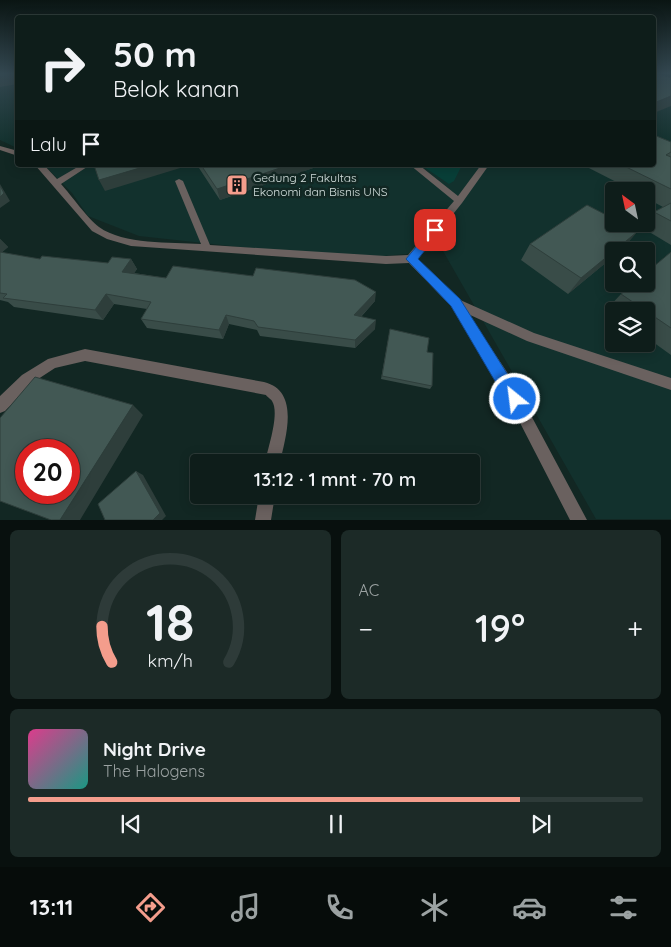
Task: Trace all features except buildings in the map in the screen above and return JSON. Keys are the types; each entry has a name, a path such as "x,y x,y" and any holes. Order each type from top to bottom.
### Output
{"lane":[{"path":"0,148 15,153"},
{"path":"41,167 95,229 110,238 131,243 386,260 411,259 455,302 506,382 579,520"},
{"path":"56,183 83,167"},
{"path":"416,167 459,201"},
{"path":"411,259 459,201 484,167"},
{"path":"178,181 207,248"},
{"path":"455,302 531,338 671,384"},
{"path":"0,406 27,379 52,363 85,355 271,391 279,398 282,410 274,454"},
{"path":"263,520 266,504"}],"shaded area":[{"path":"0,98 15,98 15,147 0,140"},
{"path":"656,98 671,98 671,519 596,519 443,251 382,256 278,251 139,236 88,216 72,193 46,167 656,167"}],"green space":[{"path":"424,167 461,167 454,181 449,184"}],"place":[{"name":"Gedung 2 Fakultas Ekonomi dan Bisnis UNS","path":"237,185"}],"route":[{"path":"435,230 411,259 455,302 515,399"}]}
